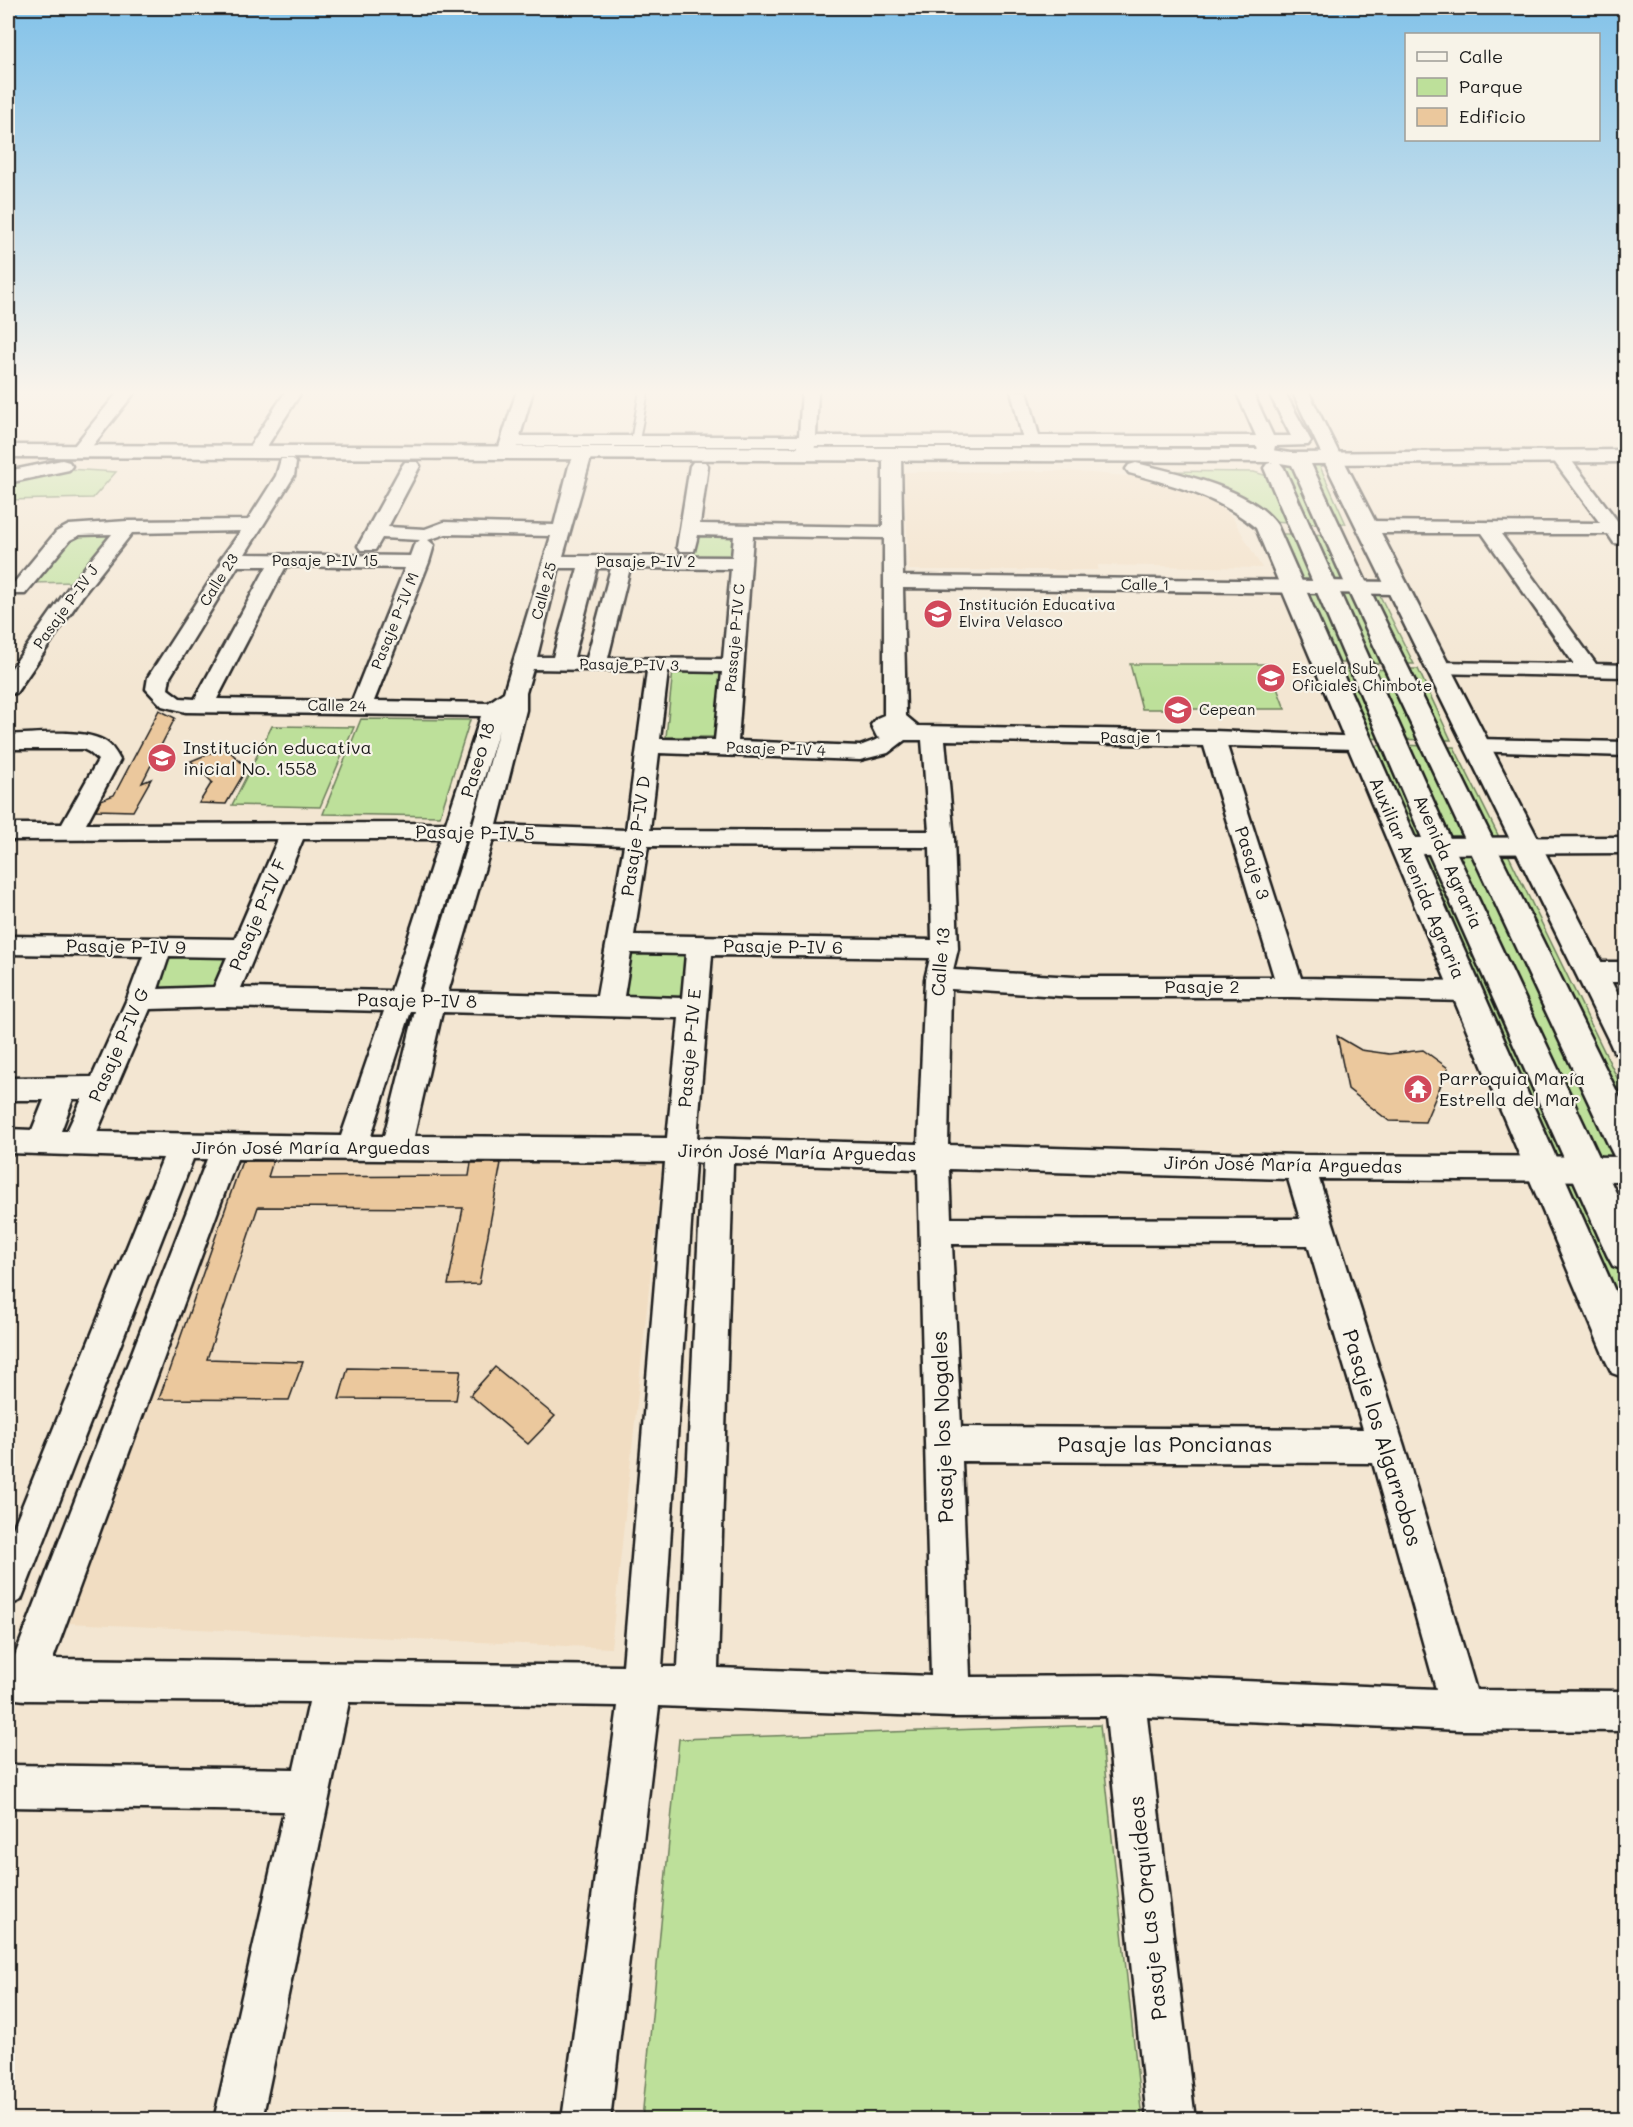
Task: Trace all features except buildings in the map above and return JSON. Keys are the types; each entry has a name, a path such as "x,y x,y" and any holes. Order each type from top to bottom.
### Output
{"main road":[{"name":"Auxiliar Avenida Agraria","path":"1203,490 1229,500 1260,518 1266,525 1626,1361"},
{"name":"Avenida Agraria","path":"1295,490 1327,588 1440,845 1626,1255"},
{"name":"Avenida Agraria","path":"1303,490 1358,588 1626,1146"},
{"path":"1350,490 1626,1043"}],"street":[{"name":"Calle 23","path":"162,696 157,689 159,677 276,490"},
{"path":"361,561 398,490"},
{"name":"Calle 25","path":"508,704 525,663 572,490"},
{"path":"685,562 695,490"},
{"path":"892,490 892,582 899,729"},
{"path":"1588,490 1619,528 1626,546"},
{"path":"13,590 69,531 85,528 253,525"},
{"name":"Pasaje P-IV J","path":"8,688 76,591 127,527"},
{"path":"1368,527 1619,528"},
{"path":"1487,527 1590,671"},
{"path":"375,532 427,534 444,528 562,531"},
{"path":"689,529 892,533"},
{"name":"Passaje P-IV C","path":"726,747 744,530"},
{"name":"Pasaje P-IV M","path":"361,707 419,562 427,534"},
{"name":"Pasaje P-IV 15","path":"230,560 419,562"},
{"path":"203,705 279,561"},
{"name":"Pasaje P-IV 2","path":"551,562 741,563"},
{"path":"561,664 589,562"},
{"path":"596,664 622,562"},
{"name":"Calle 1","path":"892,582 1397,588"},
{"path":"13,590 76,591"},
{"name":"Pasaje P-IV 3","path":"525,663 733,666"},
{"name":"Pasaje P-IV D","path":"609,1006 637,838 658,665"},
{"path":"1437,668 1626,671"},
{"name":"Calle 24","path":"162,696 175,704 203,705 361,707 508,704"},
{"name":"Paseo 18","path":"352,1147 456,831 508,704"},
{"name":"Paseo 18","path":"396,1148 431,1002 483,832 508,704"},
{"name":"Pasaje 1","path":"899,729 933,733 1053,737 1358,742"},
{"name":"Pasaje P-IV 4","path":"648,746 860,753 875,751 886,746 899,729"},
{"name":"Calle 13","path":"933,733 942,839 945,949 938,979 933,1156"},
{"name":"Pasaje 3","path":"1213,738 1292,987"},
{"path":"8,742 78,742 93,745 104,751 109,760 70,831"},
{"path":"1477,746 1626,749"},
{"name":"Pasaje P-IV 5","path":"8,832 456,831 637,838 942,839"},
{"name":"Pasaje P-IV F","path":"223,997 292,833"},
{"path":"1403,846 1626,845"},
{"name":"Pasaje P-IV 6","path":"621,944 945,949"},
{"name":"Pasaje P-IV 9","path":"8,945 244,948"},
{"name":"Pasaje P-IV E","path":"586,2120 641,1687 681,1150 700,946"},
{"name":"Pasaje P-IV G","path":"77,1143 141,999 159,947"},
{"path":"1592,972 1626,972"},
{"name":"Pasaje 2","path":"938,979 1074,987 1292,987 1466,991"},
{"name":"Pasaje P-IV 8","path":"141,999 223,997 694,1008"},
{"path":"8,1089 100,1088"},
{"path":"42,1141 63,1089"},
{"name":"Jirón José María Arguedas","path":"8,1141 183,1147 681,1150 1300,1167 1626,1169"},
{"path":"8,1587 183,1147"},
{"path":"227,1147 16,1679 696,1687 951,1697 1124,1696 1462,1710 1626,1711"},
{"path":"696,1687 718,1151"},
{"name":"Pasaje los Nogales","path":"933,1156 951,1697"},
{"name":"Pasaje los Algarrobos","path":"1300,1167 1386,1446 1462,1710"},
{"path":"936,1231 1320,1232"},
{"name":"Pasaje las Poncianas","path":"944,1444 1386,1446"},
{"path":"238,2120 333,1684"},
{"name":"Pasaje Las Orquídeas","path":"1124,1696 1171,2120"},
{"path":"8,1786 310,1790"}],"shaded area":[{"path":"905,490 1184,490 1215,502 1233,518 1262,568 1098,565 1098,570 909,570"},
{"path":"241,1156 663,1156 611,1648 67,1623"}],"green space":[{"path":"8,490 100,490 93,498 8,500"},
{"path":"1202,490 1276,490 1289,522 1270,521"},
{"path":"1290,490 1308,490 1323,524 1302,523"},
{"path":"1315,490 1331,490 1346,524 1330,524"},
{"path":"70,531 112,531 76,582 32,583"},
{"path":"694,533 736,534 733,557 691,556"},
{"path":"1280,534 1297,534 1317,584 1299,583"},
{"path":"1309,534 1327,535 1350,584 1331,583"},
{"path":"1332,590 1354,591 1388,664 1365,663"},
{"path":"1362,590 1377,590 1414,664 1398,664"},
{"path":"1301,591 1320,591 1354,663 1333,663"},
{"path":"1130,664 1268,664 1285,709 1142,709"},
{"path":"1334,669 1357,669 1388,739 1364,738"},
{"path":"1367,669 1394,670 1425,740 1396,739"},
{"path":"1401,669 1418,669 1451,740 1434,740"},
{"path":"673,670 721,670 717,737 666,737"},
{"path":"361,719 470,720 440,816 323,814"},
{"path":"272,726 354,727 320,807 232,805"},
{"path":"1369,745 1392,746 1435,842 1407,842"},
{"path":"1398,745 1429,746 1476,843 1442,842"},
{"path":"1436,747 1454,747 1502,843 1483,843"},
{"path":"1410,847 1437,847 1577,1160 1543,1159"},
{"path":"1446,848 1479,849 1625,1158 1588,1162"},
{"path":"1487,848 1505,848 1625,1094 1625,1137"},
{"path":"631,951 687,953 683,1001 622,996"},
{"path":"167,952 230,952 216,992 152,990"},
{"path":"1547,1173 1582,1174 1625,1270 1625,1348"},
{"path":"1100,1725 1142,2119 642,2119 679,1739"}],"place":[{"name":"Institución Educativa Elvira Velasco","path":"938,614"},
{"name":"Escuela Sub Oficiales Chimbote","path":"1271,678"},
{"name":"Cepean","path":"1178,710"},
{"name":"Institución educativa inicial No. 1558","path":"162,758"},
{"name":"Parroquia María Estrella del Mar","path":"1418,1089"}]}
